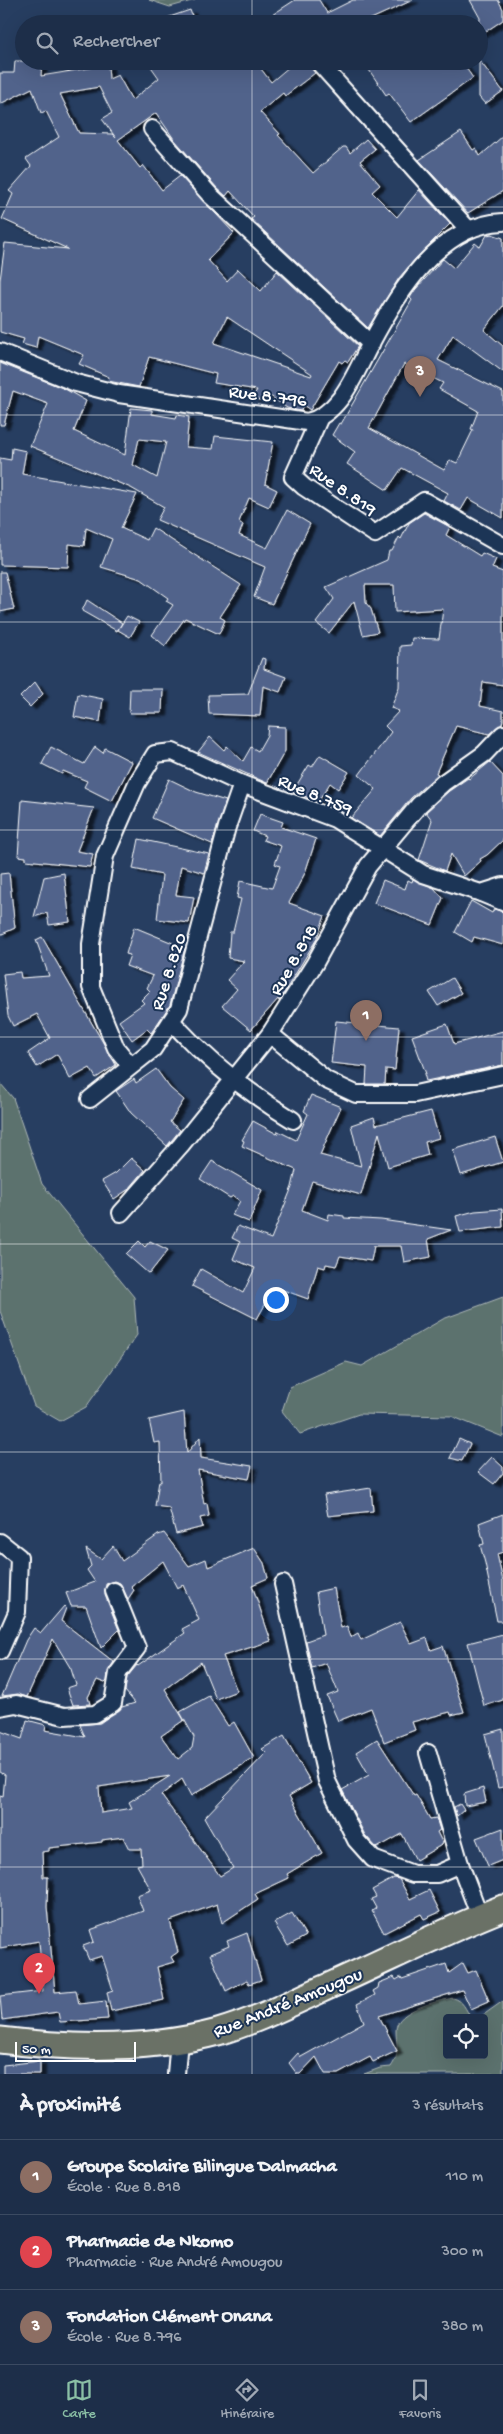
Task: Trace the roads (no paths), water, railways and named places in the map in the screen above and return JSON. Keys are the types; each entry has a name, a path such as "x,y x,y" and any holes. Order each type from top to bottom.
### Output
{"main road":[{"name":"Rue André Amougou","path":"0,2040 51,2046 99,2046 179,2040 219,2032 246,2022 503,1908"}],"street":[{"path":"325,70 468,229"},
{"path":"152,129 210,195 371,344"},
{"name":"Rue 8.796","path":"0,352 76,383 120,394 307,422 319,419 330,411 353,379 403,288 443,245 468,229 489,222 503,222"},
{"name":"Rue 8.819","path":"319,419 293,477 304,487 375,534 424,501 503,546"},
{"name":"Rue 8.818","path":"121,1213 181,1146 270,1034 315,963 368,866 402,823 442,783 484,754 503,734"},
{"name":"Rue 8.759","path":"130,1065 116,1048 91,987 91,944 105,856 137,783 160,752 173,752 242,784 335,819 422,874 503,902"},
{"name":"Rue 8.820","path":"90,1099 153,1048 179,1009 227,827 242,784"},
{"path":"481,893 503,886"},
{"path":"172,1022 198,1050 233,1080 293,1120"},
{"path":"270,1034 326,1080 356,1094 415,1094 503,1075"},
{"path":"0,1542 19,1558 17,1612 0,1651"},
{"path":"283,1584 327,1781 356,1840 373,1859 413,1874 437,1874 460,1864"},
{"path":"0,1707 16,1704 64,1716 94,1714 113,1703 118,1673 137,1648 114,1591"},
{"path":"428,1753 460,1864 480,1917"},
{"path":"176,2074 179,2040"}],"place":[{"name":"Fondation Clément Onana","path":"420,397"},
{"name":"Groupe Scolaire Bilingue Dalmacha","path":"366,1041"},
{"name":"Pharmacie de Nkomo","path":"39,1994"}]}
